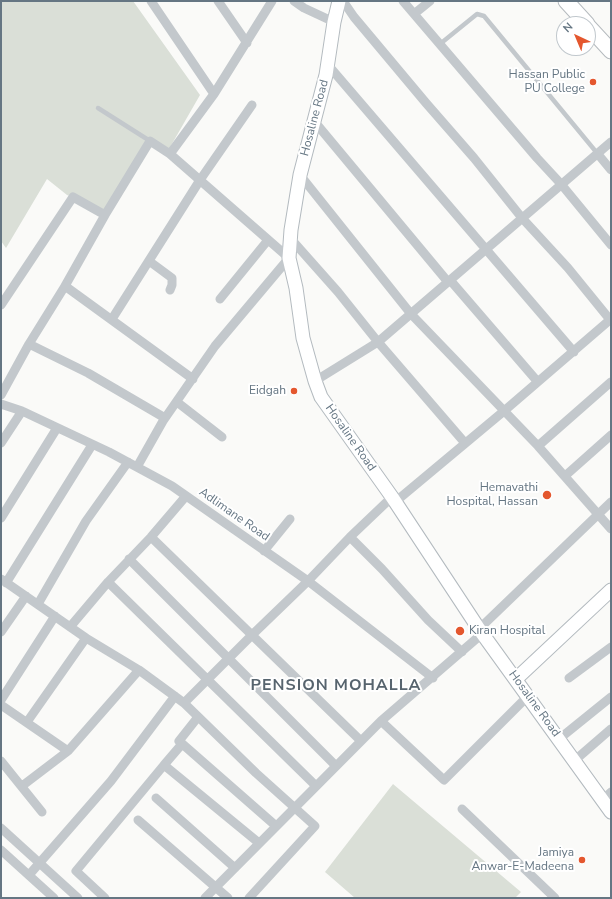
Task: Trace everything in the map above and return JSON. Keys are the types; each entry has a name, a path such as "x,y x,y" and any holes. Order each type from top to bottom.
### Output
{"main road":[{"path":"566,1 579,16"},
{"path":"596,35 611,51"}],"street":[{"path":"151,1 214,94"},
{"path":"218,1 246,43"},
{"path":"170,154 214,94 272,1"},
{"path":"294,1 304,8 334,22"},
{"name":"Hosaline Road","path":"339,1 334,22 328,65 300,175 289,258 296,288 303,338 315,381 321,397 393,499 481,631 574,761 607,796 611,812"},
{"path":"184,703 308,582 350,537 393,499 504,411 611,320 568,268 522,218 474,158 354,17 343,1"},
{"path":"403,1 561,184 611,245"},
{"path":"414,14 430,1"},
{"path":"328,65 574,352"},
{"path":"112,319 200,180 252,105"},
{"path":"314,121 449,281 537,382"},
{"path":"1,395 29,344 65,286 105,215 150,141 170,154 289,258 215,346 165,418 137,467"},
{"path":"315,381 378,342 611,142"},
{"path":"597,154 611,170"},
{"path":"300,175 411,314 538,446 611,529"},
{"path":"1,305 73,196 105,215"},
{"path":"291,239 338,292 378,342 465,443"},
{"path":"220,299 268,240"},
{"path":"149,261 171,277 172,282 170,290"},
{"path":"65,286 193,378"},
{"path":"29,344 88,373 165,418"},
{"path":"538,446 611,382"},
{"path":"177,402 222,437"},
{"name":"Adlimane Road","path":"1,404 22,411 128,462 172,486 308,582 433,678"},
{"path":"1,443 22,411"},
{"path":"1,518 57,428"},
{"path":"565,476 611,434"},
{"path":"92,445 4,581 86,638 139,670 184,703 256,773 315,826 249,898"},
{"path":"38,604 86,521 128,462"},
{"path":"70,627 108,582 151,537 186,496"},
{"path":"205,898 381,721 462,652 598,513 611,502"},
{"path":"264,551 290,519"},
{"path":"151,537 361,741"},
{"path":"350,537 382,569 428,620 462,652"},
{"path":"129,559 336,766"},
{"path":"108,582 316,786"},
{"path":"516,679 611,590"},
{"path":"1,632 26,596"},
{"path":"1,700 55,616"},
{"path":"27,722 86,638"},
{"path":"569,678 611,647"},
{"path":"22,786 68,751 139,670"},
{"path":"29,875 111,781 175,696"},
{"path":"381,721 444,780 528,696"},
{"path":"559,738 611,696"},
{"path":"1,705 68,751"},
{"path":"198,717 178,741 276,826"},
{"path":"574,761 611,729"},
{"path":"105,898 76,871 182,744"},
{"path":"1,761 42,812"},
{"path":"164,765 259,843"},
{"path":"156,798 235,868"},
{"path":"462,809 555,898"},
{"path":"138,820 228,898"},
{"path":"1,828 78,898"},
{"path":"1,850 54,898"}],"lane":[{"path":"440,44 477,14 484,16 597,154"},
{"path":"98,108 150,141"}],"shaded area":[{"path":"1,1 133,1 200,95 169,149 145,142 104,210 67,195 47,179 6,248 1,241"},
{"path":"393,784 521,892 515,898 355,898 325,872"}],"place":[{"name":"Hassan Public PU College","path":"593,82"},
{"name":"Eidgah","path":"294,391"},
{"name":"Hemavathi Hospital, Hassan","path":"547,495"},
{"name":"Kiran Hospital","path":"460,631"},
{"name":"Jamiya Anwar-E-Madeena","path":"582,860"}],"district":[{"name":"PENSION MOHALLA","path":"336,686"}]}
